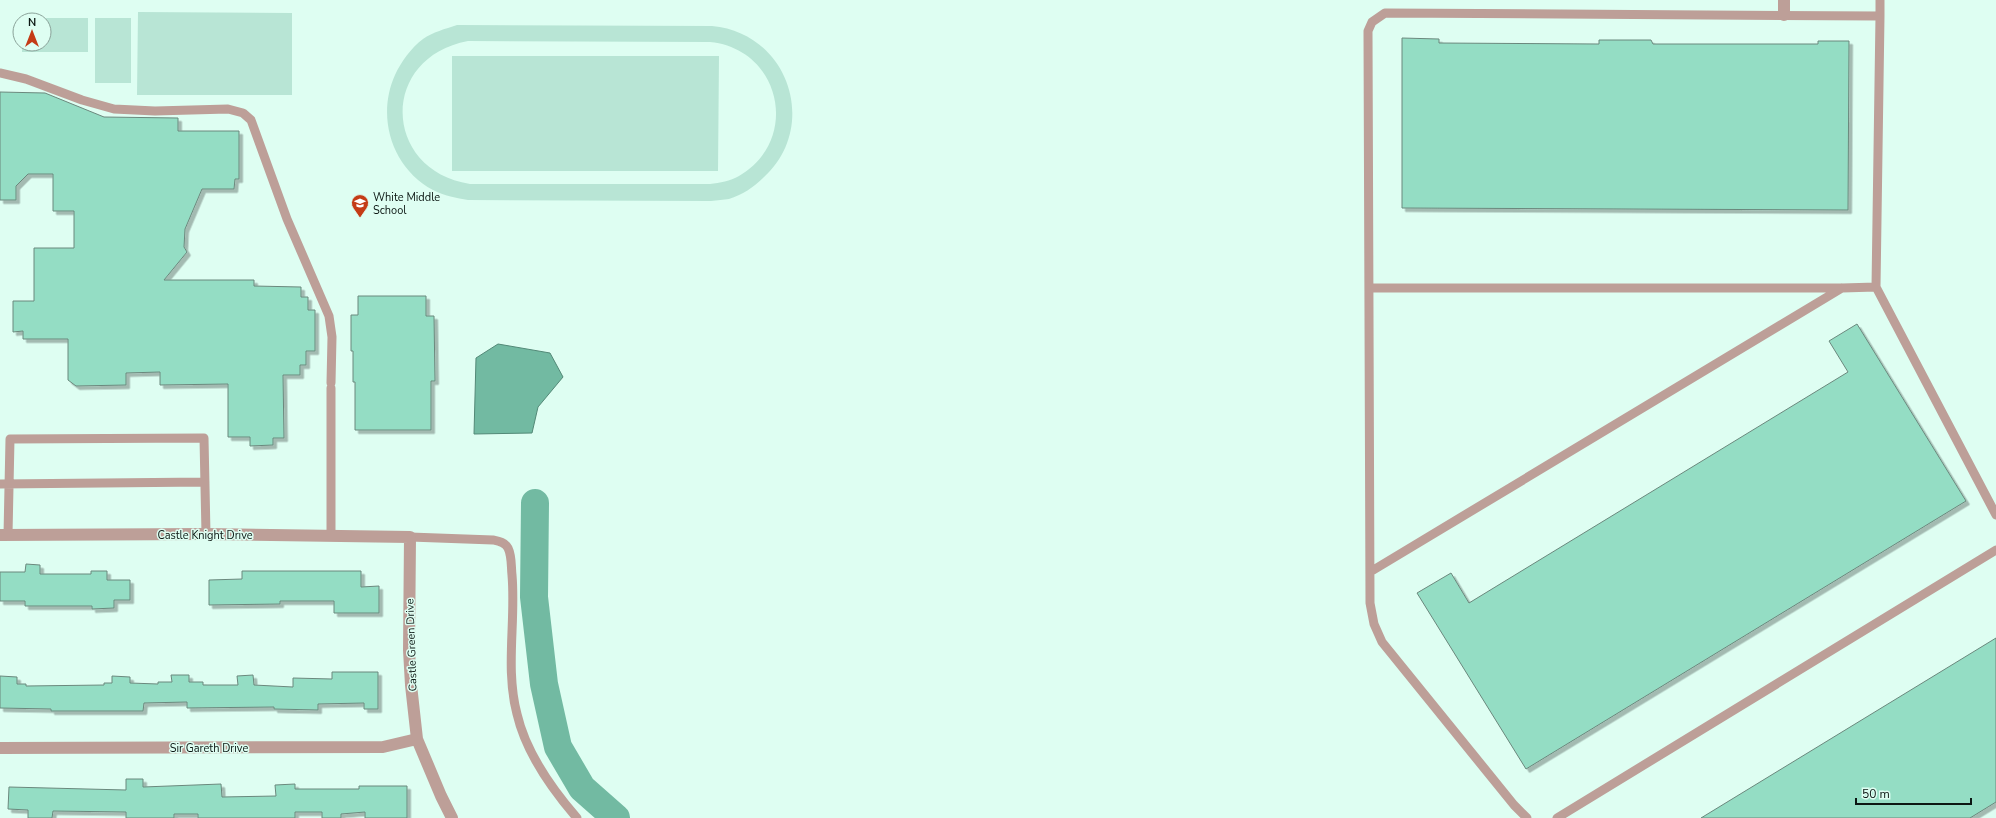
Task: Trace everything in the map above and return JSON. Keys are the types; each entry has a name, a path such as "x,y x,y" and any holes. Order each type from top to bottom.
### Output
{"street":[{"path":"1784,0 1784,15"},
{"name":"Castle Knight Drive","path":"4,535 206,534 410,537"},
{"name":"Castle Green Drive","path":"410,537 408,650 418,739 441,796 452,818"},
{"name":"Sir Gareth Drive","path":"0,748 383,747 418,739"}],"lane":[{"path":"1880,0 1876,288 1996,515"},
{"path":"1527,818 1514,805 1382,642 1374,624 1370,603 1368,31 1372,22 1385,13 1880,16"},
{"path":"0,73 26,79 82,100 114,109 154,111 228,109 243,113 251,120 287,220 329,316 332,337 331,536"},
{"path":"1369,288 1876,288"},
{"path":"1370,572 1842,288"},
{"path":"4,535 4,484 10,438 204,438 206,534"},
{"path":"4,484 205,482"},
{"path":"410,537 493,540 502,542 508,546 511,555 513,588 512,678 517,714 526,740 542,772 577,818"},
{"path":"1557,818 1996,550"}],"shaded area":[{"path":"138,12 292,13 292,95 137,95"},
{"path":"52,18 88,18 88,52 52,52"},
{"path":"95,18 131,18 131,83 95,83"},
{"path":"457,25 712,26 739,32 760,46 777,64 788,86 792,109 790,134 780,157 763,178 748,190 729,199 711,201 468,200 455,198 433,190 407,169 398,155 392,140 388,124 387,108 389,91 395,75 400,65 414,47 427,37","holes":["468,41 710,42 734,48 753,61 767,78 774,98 776,120 771,141 758,160 739,176 729,180 710,184 470,184 441,175 420,159 407,138 403,114 406,90 418,69 439,51"]},
{"path":"452,56 719,56 718,171 452,171"},
{"path":"498,344 550,353 563,377 538,407 532,433 474,434 476,358"}],"building":[{"path":"1402,38 1439,39 1439,43 1599,44 1599,40 1651,40 1653,44 1818,44 1818,41 1849,41 1848,210 1402,208"},
{"path":"0,92 45,93 104,117 178,118 178,131 239,131 239,179 235,179 234,189 202,189 185,229 184,247 187,252 164,280 254,280 254,286 301,287 301,297 308,297 308,310 315,310 315,351 306,351 306,365 300,365 300,375 283,375 284,438 273,438 273,445 250,446 250,437 228,437 228,384 160,385 160,372 126,373 126,385 76,386 68,380 68,339 23,339 23,331 13,332 13,301 34,301 34,248 74,248 74,211 53,211 53,174 28,174 16,186 16,200 0,200"},
{"path":"358,296 426,296 426,316 434,316 435,381 431,381 431,430 355,430 355,382 353,382 353,351 351,351 351,315 358,315"},
{"path":"1857,324 1966,501 1526,769 1417,593 1451,573 1469,603 1848,372 1829,341"},
{"path":"26,564 40,565 40,574 91,574 91,571 107,571 107,580 130,580 130,600 114,600 114,608 92,609 92,606 25,606 25,601 0,601 0,572 25,572"},
{"path":"242,571 361,571 361,587 379,586 379,613 334,613 334,601 280,601 280,604 209,605 209,580 242,579"},
{"path":"1996,638 1996,802 1970,818 1701,818"},
{"path":"332,672 378,672 378,709 364,709 364,703 318,704 318,710 274,709 274,707 187,708 187,702 144,703 143,711 51,711 51,709 0,708 0,676 17,677 17,684 26,684 26,686 104,685 104,683 112,683 112,676 130,677 130,683 158,684 158,682 172,682 171,675 189,675 189,682 203,682 203,685 238,685 237,676 253,675 254,685 293,687 293,678 332,679"},
{"path":"126,779 143,779 143,787 221,784 222,797 276,796 275,785 295,784 295,789 359,789 359,786 407,786 407,818 365,818 365,812 341,814 341,818 322,818 322,812 295,812 295,818 198,818 198,814 174,814 174,818 126,818 126,812 53,811 52,818 28,818 28,810 8,809 9,787 126,790"}],"waterway":[{"path":"535,503 534,597 544,684 558,747 582,788 616,818"}],"place":[{"name":"White Middle School","path":"360,218"}]}
